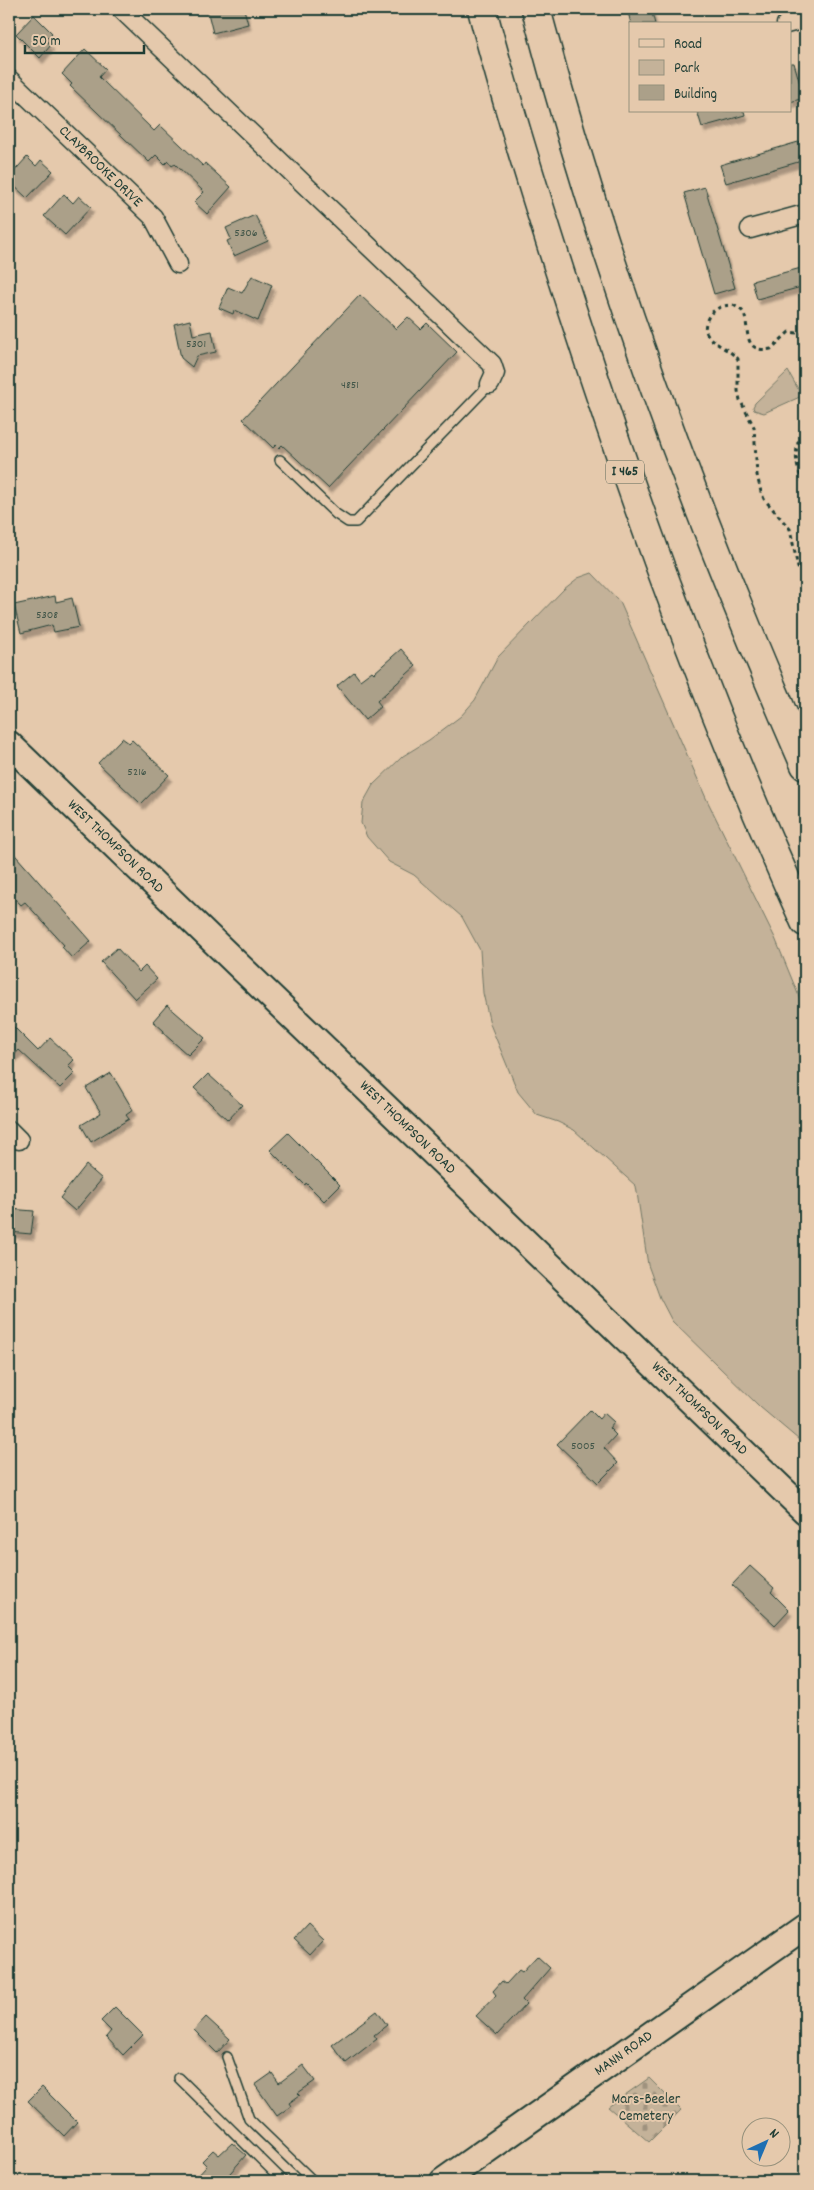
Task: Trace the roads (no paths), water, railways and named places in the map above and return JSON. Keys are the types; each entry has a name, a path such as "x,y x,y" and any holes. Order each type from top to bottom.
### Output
{"highway":[{"name":"I 465","path":"482,9 527,169 613,438 641,518 711,703 805,922"},
{"path":"536,9 578,154 636,335 735,600 805,765"}],"main road":[{"name":"WEST THOMPSON ROAD","path":"9,744 805,1511"},
{"name":"MANN ROAD","path":"443,2181 805,1926"}],"street":[{"path":"121,9 492,364 495,373 490,384"},
{"path":"792,22 805,18"},
{"name":"CLAYBROOKE DRIVE","path":"9,79 153,217 178,264"},
{"path":"750,229 805,214"}],"lane":[{"path":"280,460 336,514 348,522 356,522 490,384"},
{"path":"227,2057 249,2119 313,2181"},
{"path":"180,2078 282,2181"}],"park label":[{"name":"Mars-Beeler Cemetery","path":"646,2108"}]}
